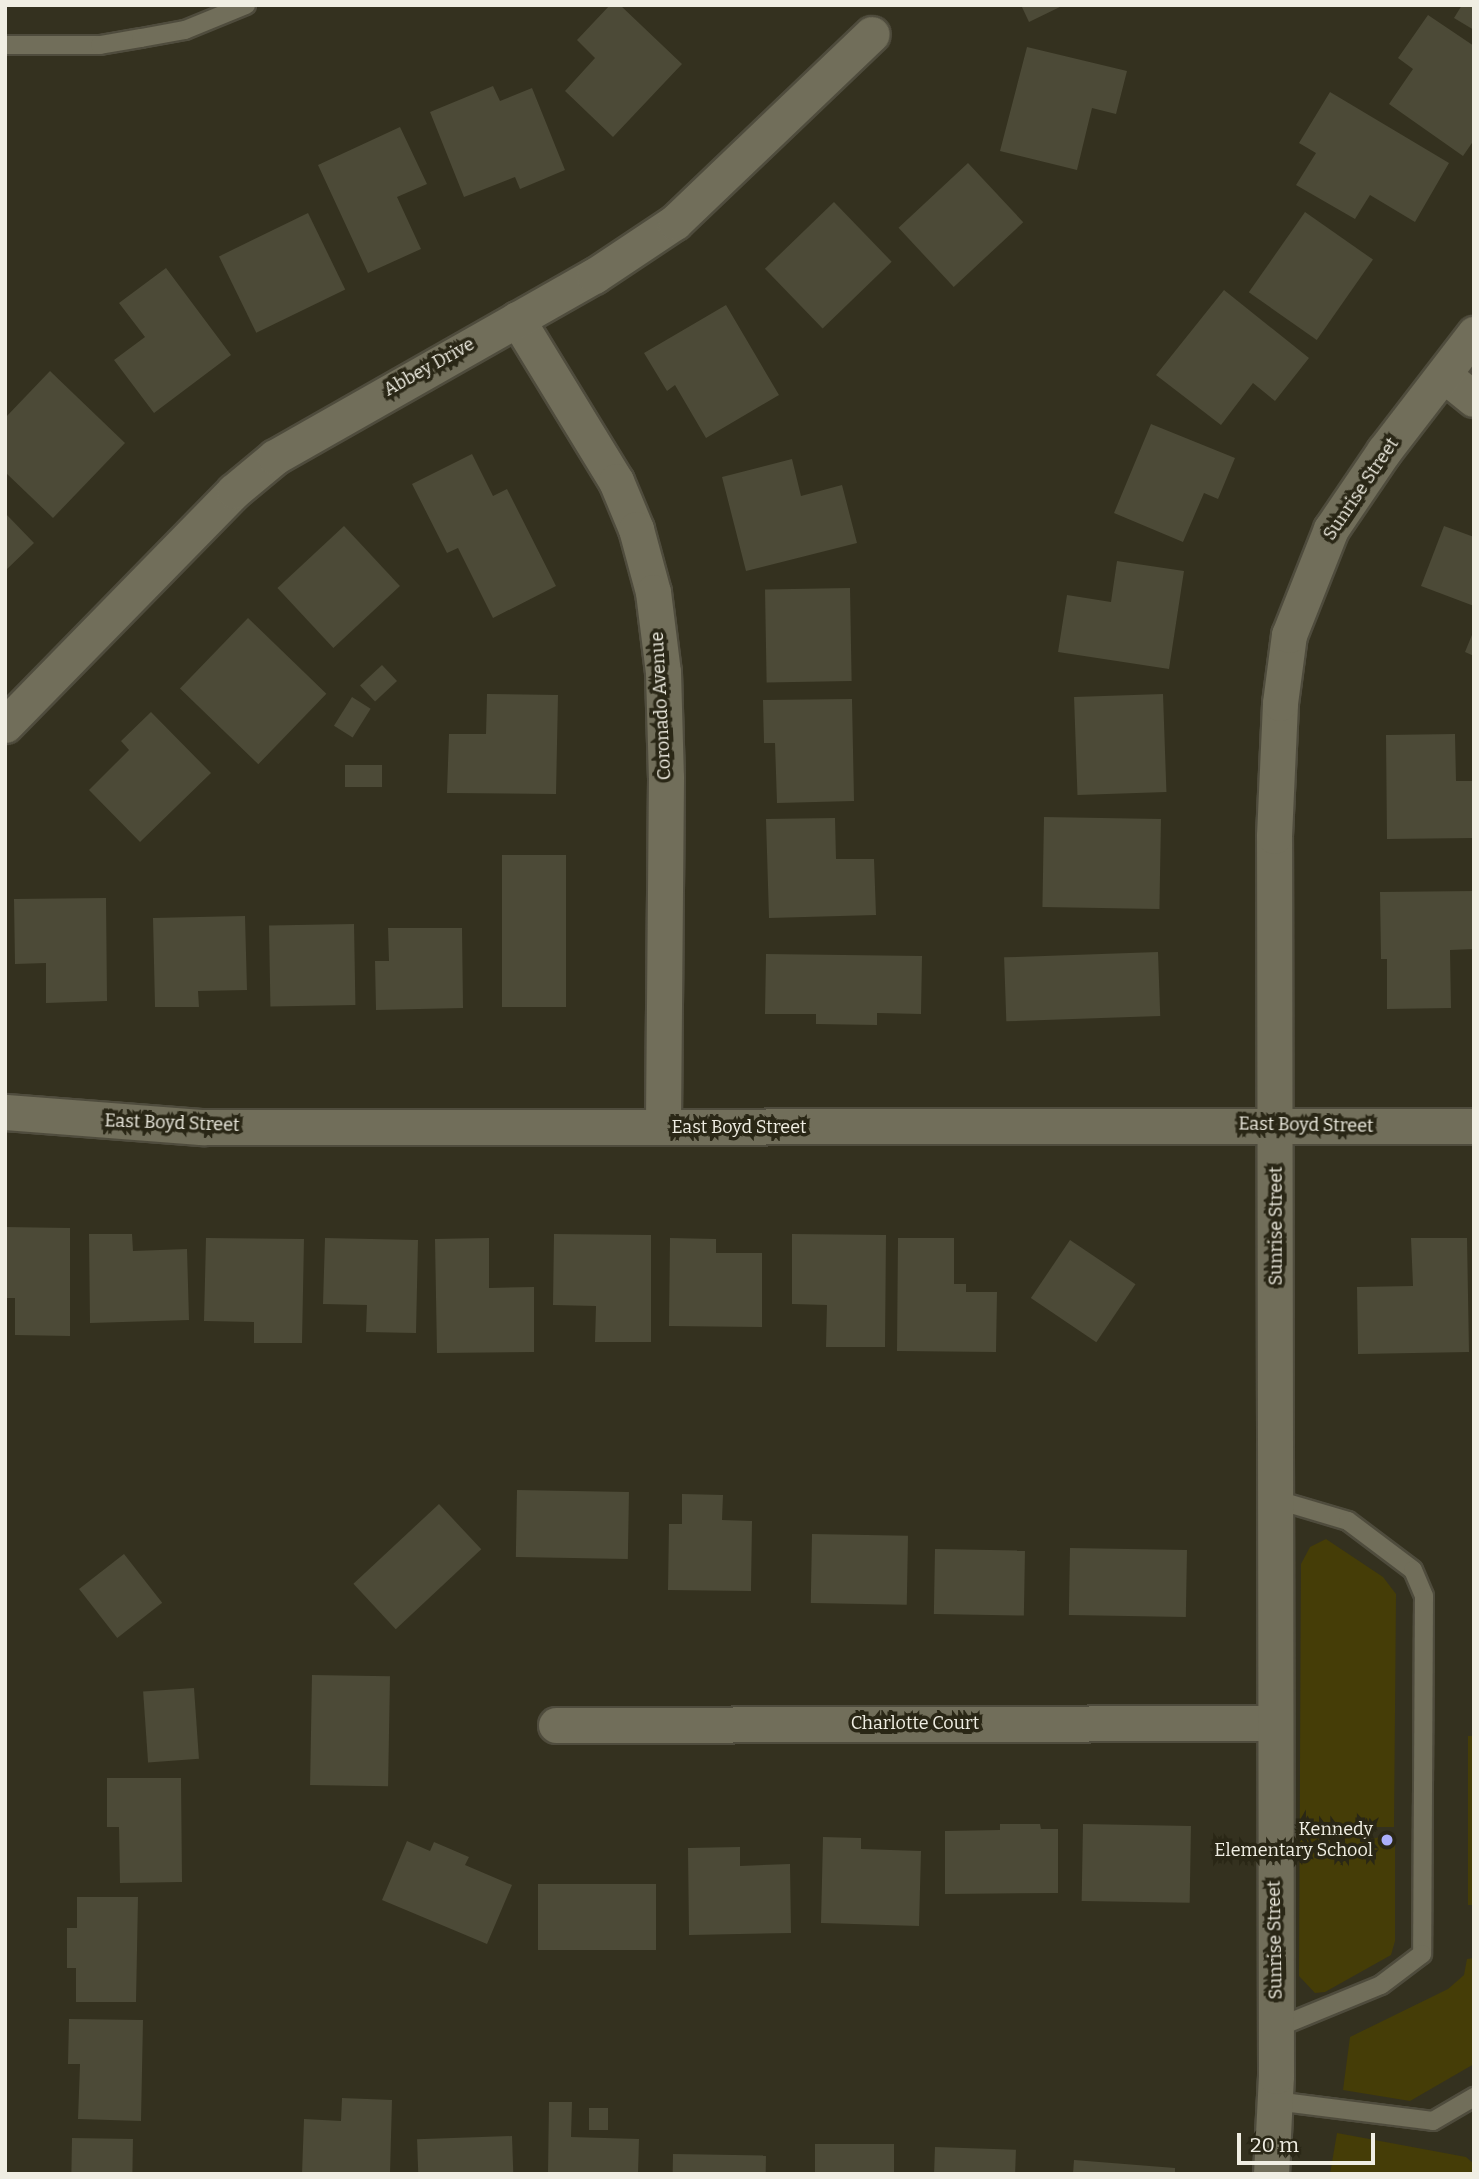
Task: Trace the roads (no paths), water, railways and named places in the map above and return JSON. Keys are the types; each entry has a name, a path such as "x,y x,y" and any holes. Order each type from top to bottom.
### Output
{"street":[{"name":"Abbey Drive","path":"5,725 234,491 275,457 594,276 675,222 872,34"},
{"name":"Coronado Avenue","path":"517,319 615,481 636,529 653,592 663,672 666,777 663,1127"},
{"name":"Sunrise Street","path":"1271,2174 1276,2028 1273,1723 1273,835 1289,635 1331,529 1384,451 1474,334"},
{"path":"1444,375 1474,399"},
{"name":"East Boyd Street","path":"5,1112 202,1127 1474,1126"},
{"name":"Charlotte Court","path":"556,1725 1273,1723"}],"lane":[{"path":"5,45 100,45 185,30 246,5"},
{"path":"1274,1499 1348,1521 1413,1570 1424,1596 1422,1954 1381,1985 1276,2028"},
{"path":"1275,2101 1433,2121 1474,2097"}],"place":[{"name":"Kennedy Elementary School","path":"1387,1840"}]}
